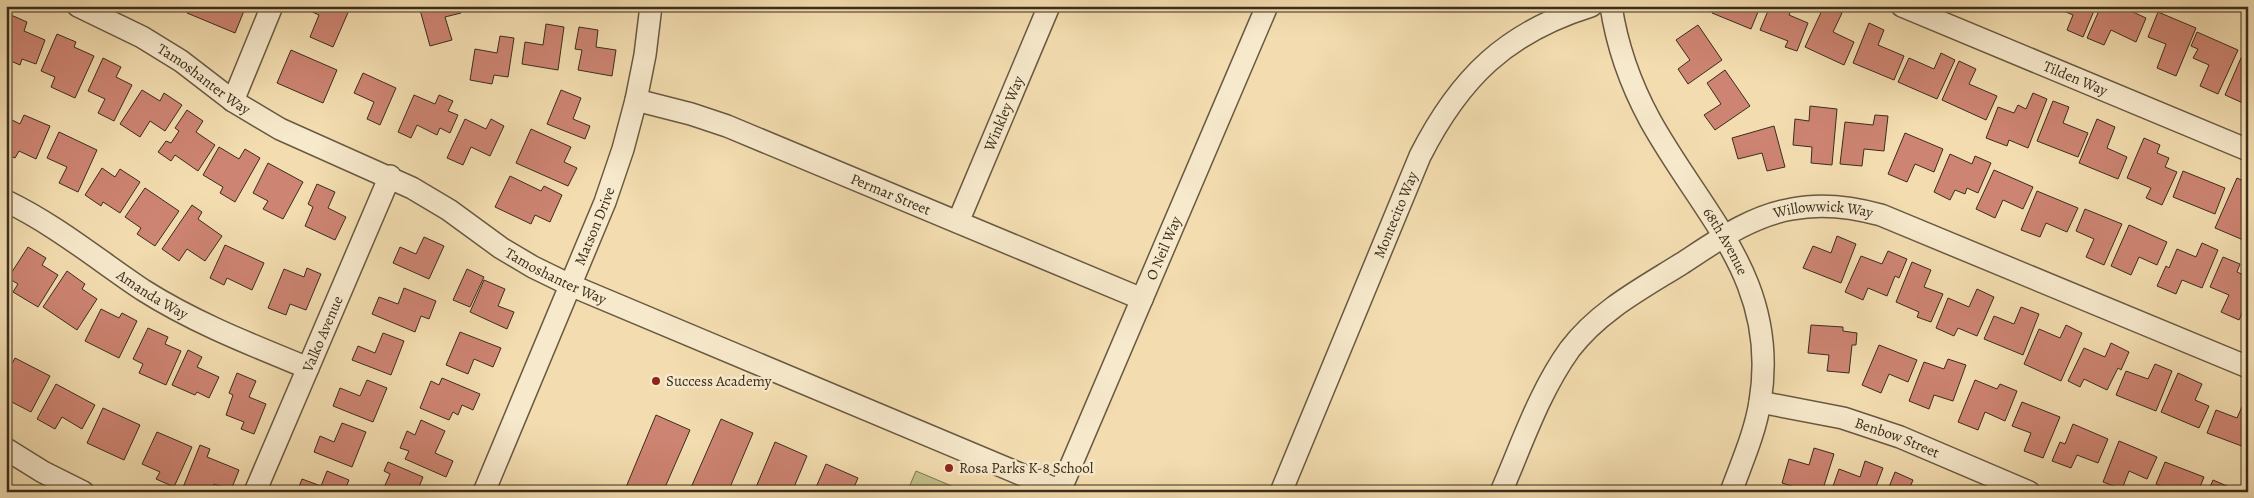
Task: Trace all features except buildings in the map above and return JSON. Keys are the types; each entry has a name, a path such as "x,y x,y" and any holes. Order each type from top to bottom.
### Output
{"street":[{"name":"Tamoshanter Way","path":"78,6 142,37 181,61 233,101 280,129 390,176 449,210 517,257 570,285 1062,491"},
{"path":"233,101 272,6"},
{"name":"Matson Drive","path":"484,492 605,202 636,100 645,55 651,6"},
{"name":"Winkley Way","path":"958,222 1049,6"},
{"name":"O Neil Way","path":"1062,491 1267,6"},
{"name":"Montecito Way","path":"1280,492 1417,165 1436,125 1468,82 1501,51 1531,31 1563,15 1591,6"},
{"name":"68th Avenue","path":"1612,6 1625,61 1640,99 1674,159 1725,236 1749,286 1758,318 1762,352 1760,402 1753,431 1730,492"},
{"name":"Tilden Way","path":"1902,6 2248,150"},
{"name":"Permar Street","path":"636,100 691,114 727,126 1142,299"},
{"name":"Valko Avenue","path":"255,492 390,176"},
{"name":"Amanda Way","path":"6,201 64,234 143,290 184,314 218,331 308,368"},
{"name":"Willowwick Way","path":"1501,492 1553,374 1593,324 1618,304 1725,236 1762,217 1791,209 1821,205 1858,208 1881,215 2248,367"},
{"name":"Benbow Street","path":"1760,402 1853,421 1900,437 2029,492"},
{"path":"6,449 44,472 83,492"}],"shaded area":[{"path":"916,471 966,492 907,492"}],"place":[{"name":"Success Academy","path":"656,381"},
{"name":"Rosa Parks K-8 School","path":"949,468"}]}
